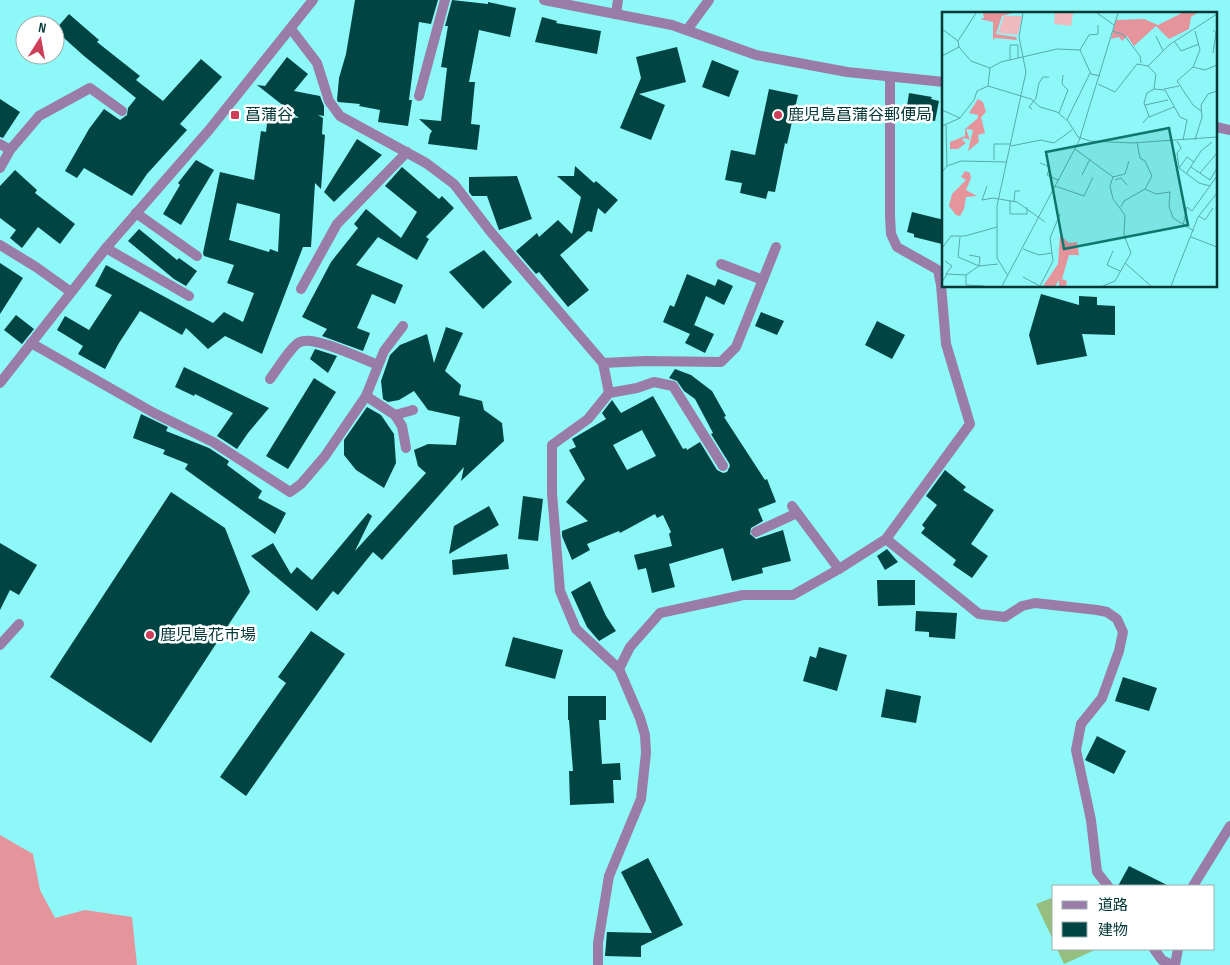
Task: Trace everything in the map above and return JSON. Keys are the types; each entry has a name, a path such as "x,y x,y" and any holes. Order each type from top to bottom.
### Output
{"street":[{"path":"0,383 106,248 209,130 313,0"},
{"path":"419,96 445,0"},
{"path":"544,0 672,25 756,55 847,72 942,82"},
{"path":"616,14 618,0"},
{"path":"687,30 709,0"},
{"path":"291,29 317,63 329,101 340,116 407,152 454,184 490,231 603,363 609,393"},
{"path":"619,669 630,647 660,613 743,595 793,595 886,539 970,424 946,344 938,270 897,247 891,234 890,77"},
{"path":"0,168 10,150 39,116 90,88 122,111"},
{"path":"0,144 10,150"},
{"path":"301,289 337,224 407,152"},
{"path":"136,213 197,256"},
{"path":"0,245 36,267 71,292"},
{"path":"603,363 645,361 721,362 736,348 776,247"},
{"path":"106,248 189,296"},
{"path":"721,264 763,280"},
{"path":"31,343 154,413 213,442 290,492 301,484 325,456 366,396 384,351 403,326"},
{"path":"270,378 298,342 306,339 329,345 378,365"},
{"path":"598,965 598,944 609,876 641,799 646,753 645,734 619,669 576,628 560,591 552,493 552,445 588,419 609,393 637,388 654,382 673,386 723,466"},
{"path":"366,396 395,415 402,426 406,448"},
{"path":"395,415 413,410"},
{"path":"756,532 795,510 839,569"},
{"path":"886,539 979,614 1005,617 1022,606 1035,604 1097,610 1107,612 1117,619 1123,632 1119,651 1102,698 1081,724 1076,750 1092,820 1097,872 1107,885"},
{"path":"0,645 19,624"},
{"path":"1194,885 1230,826"},
{"path":"1155,950 1162,960 1174,965 1178,950"}],"shaded area":[{"path":"0,835 33,854 40,890 55,918 85,910 132,917 137,965 0,965"},
{"path":"1052,898 1052,938 1036,904"},
{"path":"1057,950 1095,950 1064,964"}],"building":[{"path":"355,0 438,0 431,24 419,22 409,100 412,100 408,126 378,122 380,110 359,106 360,104 338,102 337,100 339,78 346,54"},
{"path":"452,0 488,4 488,2 516,8 510,37 479,30 469,82 475,82 471,124 480,125 477,150 428,144 432,131 419,119 441,121 447,68 441,67 448,26 445,26"},
{"path":"69,14 99,40 97,42 140,76 136,80 163,101 201,59 222,77 180,124 187,130 147,174 132,196 84,168 77,178 65,171 89,129 104,109 120,120 127,115 128,108 136,98 65,39 65,19"},
{"path":"542,17 557,21 556,23 601,31 597,54 535,42"},
{"path":"677,47 686,82 639,94 665,105 651,140 620,128 641,78 636,57"},
{"path":"287,57 308,74 294,91 320,96 324,106 324,116 318,115 323,118 322,134 325,135 321,189 315,183 311,247 303,247 262,354 225,336 208,349 186,328 182,335 140,311 105,369 78,354 83,346 57,330 65,316 89,330 112,295 95,286 106,265 213,323 224,312 243,322 254,293 227,283 234,265 204,256 203,253 220,172 254,180 261,131 266,132 268,115 299,118 257,85 265,86","holes":["237,203 280,214 278,252 270,249 269,252 229,240"]},
{"path":"712,60 739,71 729,97 702,87"},
{"path":"769,89 798,95 787,144 785,143 775,192 768,191 766,199 740,193 742,183 725,180 731,150 755,155"},
{"path":"909,93 932,97 931,99 939,101 935,121 912,117 912,114 906,113"},
{"path":"0,99 20,112 3,138 0,137"},
{"path":"357,139 382,155 334,202 324,192"},
{"path":"196,160 214,170 181,225 163,214 180,185 178,183"},
{"path":"575,166 594,183 596,181 618,200 605,214 598,208 592,232 588,231 560,255 589,290 568,307 539,272 536,274 516,251 537,233 539,237 558,220 572,234 581,197 557,176 574,176"},
{"path":"402,167 439,199 442,196 454,208 426,237 429,239 417,260 378,237 356,265 403,285 395,304 372,294 357,328 370,333 363,351 322,336 327,329 302,317 331,262 358,228 354,224 366,209 401,238 417,212 385,186"},
{"path":"15,170 37,190 35,193 75,224 60,244 38,227 22,248 10,238 16,230 0,218 0,186"},
{"path":"517,176 532,219 499,230 487,196 472,196 469,192 469,177"},
{"path":"912,212 942,220 942,244 914,237 914,234 907,232"},
{"path":"139,229 177,260 179,258 197,271 186,286 174,279 128,241"},
{"path":"484,250 512,282 483,309 449,272"},
{"path":"0,263 23,278 0,314"},
{"path":"687,274 715,286 718,279 733,286 724,305 706,296 694,325 714,334 705,353 685,343 690,334 663,322 670,305 674,307"},
{"path":"1041,294 1079,305 1079,296 1097,297 1097,305 1115,306 1115,335 1082,334 1087,356 1037,365 1029,335"},
{"path":"761,312 784,321 777,335 755,326"},
{"path":"16,315 34,329 22,344 4,330"},
{"path":"877,321 905,335 892,359 865,345"},
{"path":"446,327 463,333 445,371 461,385 459,395 482,401 484,410 502,423 504,441 461,481 464,467 382,560 373,552 338,595 333,591 317,611 251,556 273,543 291,574 297,567 312,580 368,513 372,516 355,551 426,473 418,466 414,450 428,444 456,445 460,417 428,410 414,391 399,400 388,402 383,399 381,381 390,355 400,345 427,334 434,363"},
{"path":"315,349 337,356 328,373 310,359"},
{"path":"184,367 269,408 237,449 217,436 233,413 195,394 194,396 175,387"},
{"path":"675,369 691,375 712,391 726,416 724,417 765,480 767,479 776,502 758,509 763,521 751,528 750,534 756,539 783,530 791,561 762,568 763,573 732,581 723,548 669,564 675,587 652,593 646,568 638,570 634,555 672,546 669,534 671,532 663,515 657,518 655,514 620,533 619,531 587,544 590,550 572,560 562,536 562,531 588,521 566,502 585,479 569,450 576,447 572,439 606,419 602,413 612,400 621,413 653,396 683,449 686,448 687,450 700,442 717,470 723,473 727,472 730,466 729,463 711,434 713,433 695,399 684,391 677,381 669,378","holes":["642,430 656,456 627,470 613,445"]},
{"path":"314,378 336,392 288,469 266,456"},
{"path":"367,407 381,415 394,434 396,463 384,488 356,470 344,455 344,440"},
{"path":"141,414 168,427 166,431 209,448 229,461 227,465 262,491 258,498 286,513 275,534 185,469 188,464 163,454 165,450 133,438"},
{"path":"945,470 966,487 963,490 994,510 971,544 988,556 972,578 953,565 956,560 921,533 925,528 922,525 937,505 926,496"},
{"name":"鹿児島花市場","path":"171,492 225,528 250,592 151,743 50,677"},
{"path":"523,496 543,499 538,541 518,539"},
{"path":"489,506 499,525 449,554 454,526"},
{"path":"0,543 37,565 19,595 10,590 0,610"},
{"path":"887,549 898,562 885,570 877,556"},
{"path":"507,554 509,569 453,575 452,560"},
{"path":"877,580 915,580 915,605 878,606"},
{"path":"590,581 606,616 616,631 599,641 587,627 571,592"},
{"path":"916,611 957,613 955,639 929,637 929,632 915,631"},
{"path":"311,631 345,654 246,796 220,777 286,683 278,677"},
{"path":"513,637 563,650 555,679 505,666"},
{"path":"819,647 847,655 837,691 803,681 810,656 816,658"},
{"path":"1123,677 1157,688 1149,711 1115,701"},
{"path":"886,689 921,696 916,723 881,717"},
{"path":"568,696 606,696 606,720 599,720 602,764 620,763 621,780 613,780 614,803 570,805 569,771 573,771 568,720"},
{"path":"1097,736 1126,751 1114,774 1085,760"},
{"path":"648,858 683,925 641,946 641,957 605,956 607,932 652,933 621,872"},
{"path":"1129,866 1167,885 1119,885"}],"place":[{"name":"菖蒲谷","path":"235,115"},
{"name":"鹿児島菖蒲谷郵便局","path":"778,115"},
{"name":"鹿児島花市場","path":"150,635"}]}
